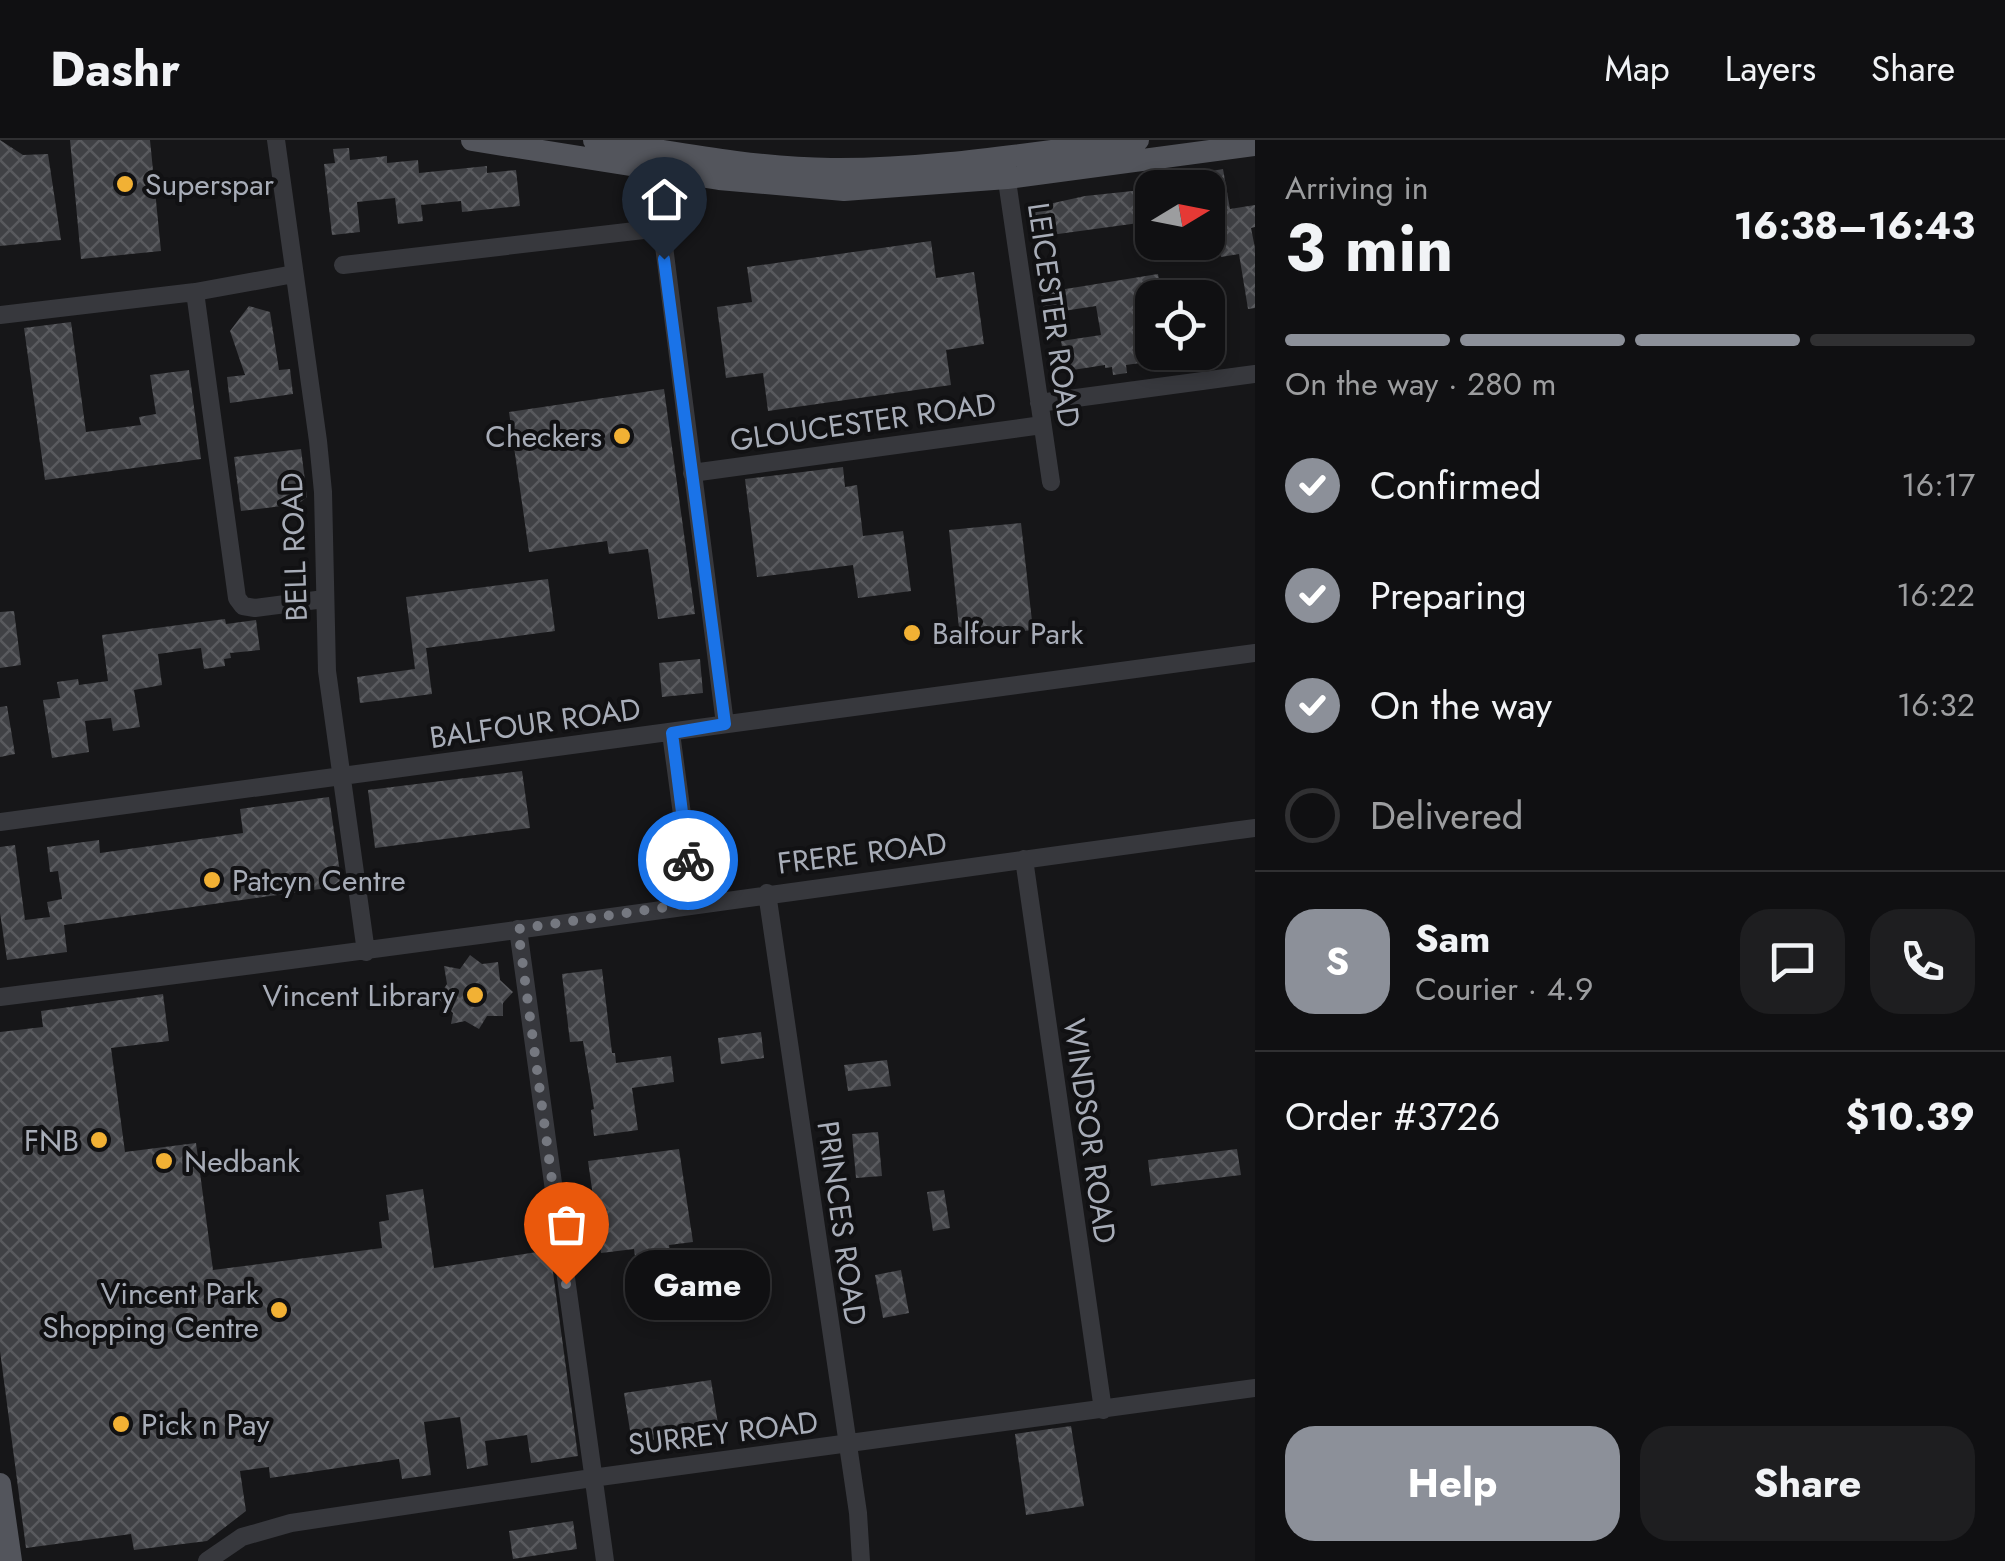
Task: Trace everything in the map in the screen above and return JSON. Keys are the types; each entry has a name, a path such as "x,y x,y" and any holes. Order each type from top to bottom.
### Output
{"main road":[{"path":"472,140 653,159 828,169 1005,167 1255,145"},
{"path":"594,140 653,159"},
{"path":"1005,167 1138,140"},
{"path":"0,1484 12,1561"}],"street":[{"name":"BELL ROAD","path":"276,140 323,492 327,672 366,952"},
{"path":"653,159 725,724"},
{"name":"LEICESTER ROAD","path":"1005,167 1051,482"},
{"path":"343,265 661,228"},
{"path":"0,316 195,292 294,274"},
{"path":"195,292 237,598 243,606 255,608 324,598"},
{"name":"GLOUCESTER ROAD","path":"1040,403 1255,374"},
{"name":"GLOUCESTER ROAD","path":"692,472 1042,425"},
{"name":"BALFOUR ROAD","path":"0,822 1255,653"},
{"path":"672,733 694,903"},
{"name":"FRERE ROAD","path":"0,997 366,952 694,903 1255,828"},
{"name":"WINDSOR ROAD","path":"1024,860 1102,1410"},
{"name":"PRINCES ROAD","path":"767,893 862,1561"},
{"path":"518,929 605,1561"},
{"name":"SURREY ROAD","path":"207,1561 242,1537 291,1523 1255,1388"}],"building":[{"path":"0,140 23,155 48,154 61,240 0,246"},
{"path":"70,140 150,140 161,251 81,259"},
{"path":"349,148 350,160 387,156 387,163 418,160 419,173 487,166 487,173 516,170 520,206 462,212 461,201 421,205 423,221 398,224 395,198 357,202 360,232 332,235 324,164 335,163 333,149"},
{"path":"1225,180 1230,209 1255,205 1255,227 1251,228 1255,308 1248,309 1239,254 1225,256"},
{"path":"1135,191 1135,224 1036,237 1031,208"},
{"path":"931,241 936,278 974,272 984,344 946,350 951,385 768,411 763,373 726,378 717,307 752,302 747,267"},
{"path":"1158,274 1159,280 1135,280 1135,364 1126,365 1127,373 1113,375 1112,367 1105,365 1066,371 1061,341 1101,335 1096,306 1044,314 1041,293"},
{"path":"249,306 270,312 279,370 290,369 293,394 230,403 227,377 245,375 230,331"},
{"path":"71,322 86,432 141,425 139,417 156,414 150,375 189,370 201,459 45,480 24,328"},
{"path":"664,389 695,614 658,619 648,549 609,554 607,541 529,552 509,412"},
{"path":"301,449 307,497 298,504 241,511 234,457"},
{"path":"843,467 845,487 857,485 863,536 903,531 911,591 858,598 853,565 757,577 745,479"},
{"path":"1021,523 1033,630 960,638 949,530"},
{"path":"548,579 555,631 426,648 432,694 360,703 357,677 415,669 406,597"},
{"path":"14,611 21,665 0,668 0,612"},
{"path":"225,619 226,624 256,620 260,650 230,653 231,658 224,659 225,666 204,669 201,648 158,654 162,685 134,690 140,727 113,731 111,718 85,721 89,752 52,758 43,700 60,698 57,682 78,679 79,685 108,681 102,635"},
{"path":"700,659 703,693 662,697 659,663"},
{"path":"7,706 15,754 0,757 0,707"},
{"path":"522,771 530,828 375,848 368,790"},
{"name":"Patcyn Centre","path":"329,797 342,886 64,925 67,952 7,960 0,913 0,847 15,845 25,920 50,917 47,902 62,899 58,871 50,872 47,847 99,840 100,853 243,833 240,809"},
{"name":"Vincent Library","path":"470,955 482,964 498,962 500,980 513,992 503,1003 503,1016 487,1016 479,1029 465,1021 451,1024 453,1013 438,998 447,984 444,966 460,969"},
{"path":"602,969 616,1063 671,1056 674,1082 632,1088 638,1130 594,1136 594,1109 583,1041 570,1042 562,974"},
{"name":"Vincent Park Shopping Centre","path":"163,994 169,1041 111,1048 125,1152 196,1143 213,1270 382,1248 379,1222 389,1220 386,1195 423,1189 434,1268 550,1250 578,1456 531,1463 527,1435 485,1441 488,1465 467,1469 460,1417 424,1422 431,1475 402,1479 399,1459 270,1478 269,1467 240,1471 246,1511 207,1541 134,1550 131,1534 26,1548 0,1351 0,1032 43,1027 41,1011"},
{"path":"761,1032 764,1058 721,1064 718,1038"},
{"path":"887,1060 891,1086 848,1091 844,1065"},
{"path":"878,1132 882,1176 856,1178 852,1134"},
{"path":"679,1149 693,1242 669,1245 676,1296 641,1301 634,1249 601,1253 588,1161"},
{"path":"1237,1149 1241,1175 1151,1186 1148,1160"},
{"path":"944,1190 950,1228 933,1231 927,1192"},
{"path":"901,1270 909,1313 883,1318 875,1275"},
{"path":"711,1380 719,1430 632,1443 624,1393"},
{"path":"1071,1426 1084,1506 1026,1515 1015,1434"},
{"path":"573,1521 577,1549 513,1559 509,1531"}],"way so far":[{"path":"566,1284 518,929 694,903 688,860"}],"place":[{"name":"Superspar","path":"125,184"},
{"name":"Checkers","path":"622,436"},
{"name":"Balfour Park","path":"912,633"},
{"name":"Patcyn Centre","path":"212,880"},
{"name":"Vincent Library","path":"475,995"},
{"name":"FNB","path":"99,1140"},
{"name":"Nedbank","path":"164,1161"},
{"name":"Game","path":"566,1284"},
{"name":"Vincent Park Shopping Centre","path":"279,1310"},
{"name":"Pick n Pay","path":"121,1424"}],"route":[{"path":"664,259 725,724 672,733 688,860"}]}
